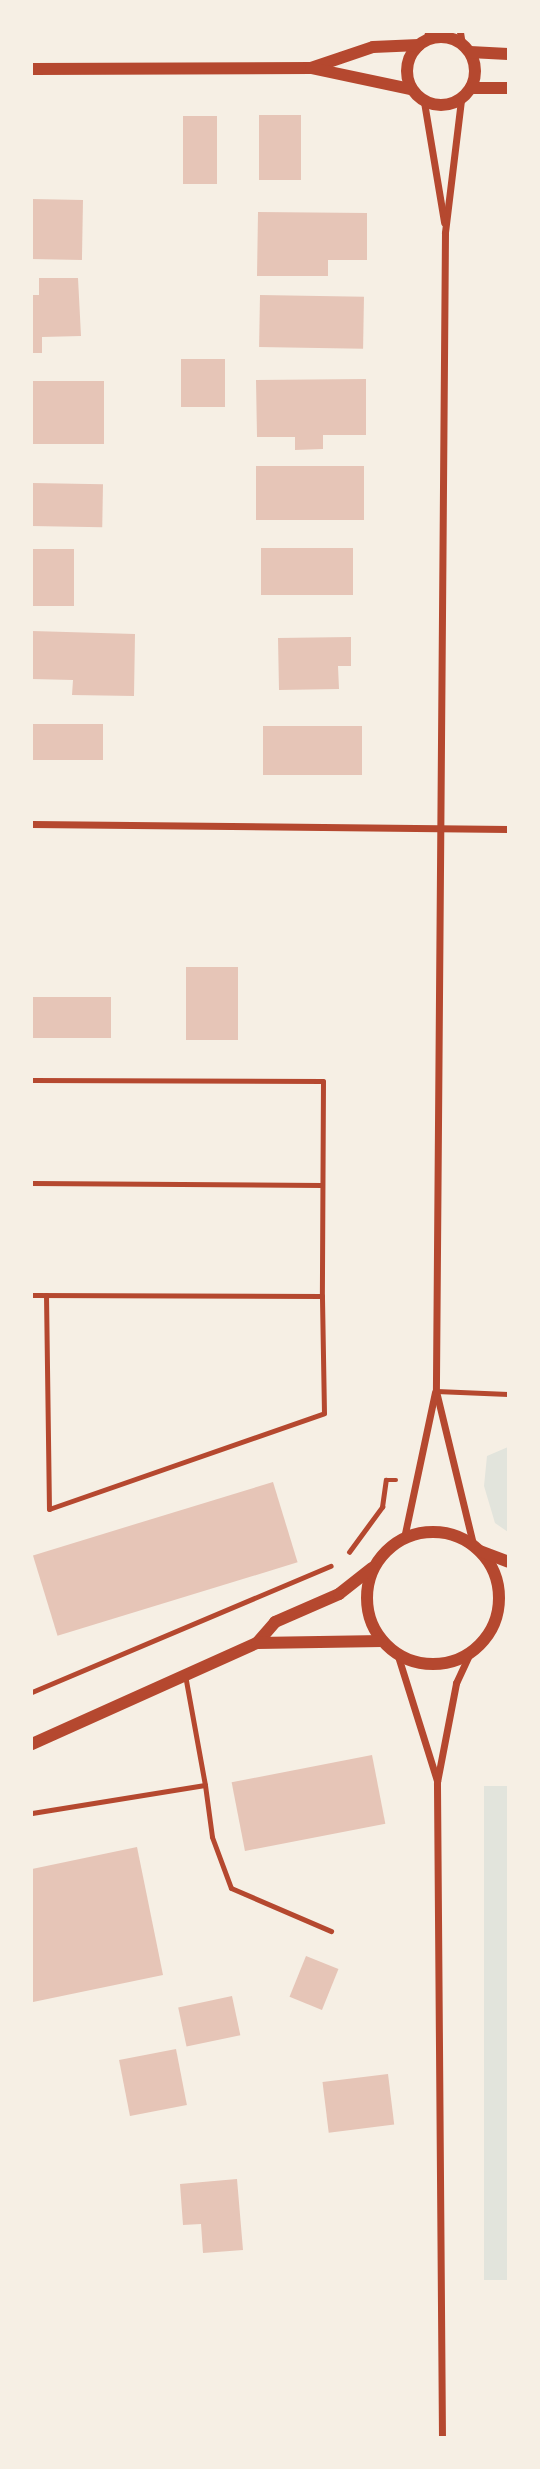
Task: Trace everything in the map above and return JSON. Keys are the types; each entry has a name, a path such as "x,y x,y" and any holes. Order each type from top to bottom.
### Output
{"street":[{"path":"311,68 373,47 445,37 509,54"},
{"path":"411,89 408,60 424,39"},
{"path":"32,69 311,68 411,89 424,102 443,106 461,100 471,88 464,43"},
{"path":"471,88 509,88"},
{"path":"404,1538 436,1391 445,233 461,100"},
{"path":"424,102 445,233"},
{"path":"32,824 509,829"},
{"path":"436,1391 476,1547 499,1586 494,1624"},
{"path":"257,1643 275,1622 339,1594 404,1538 439,1532 509,1562"},
{"path":"374,1566 366,1605 382,1641 397,1653 433,1664 470,1653"},
{"path":"442,2438 437,1782 456,1683 470,1653 494,1624 509,1618"},
{"path":"32,1744 184,1671 257,1643 382,1641"},
{"path":"397,1653 437,1782"}],"lane":[{"path":"32,1080 323,1081 321,1296 324,1413 49,1509 46,1295"},
{"path":"32,1183 322,1185"},
{"path":"32,1295 321,1296"},
{"path":"436,1391 509,1394"},
{"path":"184,1671 212,1837 231,1888 331,1931"},
{"path":"32,1813 205,1785"}],"path":[{"path":"32,1692 334,1564 374,1520 386,1480 401,1480"}],"shaded area":[{"path":"508,1447 508,1532 495,1523 484,1486 487,1456"},
{"path":"484,1786 508,1786 508,2280 484,2280"}],"building":[{"path":"259,115 301,115 301,180 259,180"},
{"path":"183,116 217,116 217,184 183,184"},
{"path":"32,199 83,200 82,260 32,259"},
{"path":"258,212 367,213 367,260 328,260 328,276 257,276"},
{"path":"39,278 78,278 81,336 42,337 42,353 32,353 32,295 39,295"},
{"path":"260,295 364,297 363,349 259,347"},
{"path":"181,359 225,359 225,407 181,407"},
{"path":"366,379 366,435 323,435 323,449 295,450 295,437 257,437 256,380"},
{"path":"32,381 104,381 104,444 32,444"},
{"path":"256,466 364,466 364,520 256,520"},
{"path":"32,483 103,484 102,527 32,526"},
{"path":"261,548 353,548 353,595 261,595"},
{"path":"32,549 74,549 74,606 32,606"},
{"path":"32,631 135,634 134,696 72,695 73,680 32,679"},
{"path":"351,637 351,666 338,666 339,689 279,690 278,638"},
{"path":"32,724 103,724 103,760 32,760"},
{"path":"263,726 362,726 362,775 263,775"},
{"path":"186,967 238,967 238,1040 186,1040"},
{"path":"32,997 111,997 111,1038 32,1038"},
{"path":"273,1482 298,1562 58,1636 33,1555"},
{"path":"372,1755 385,1824 245,1851 232,1782"},
{"path":"137,1847 163,1975 33,2002 32,1869"},
{"path":"306,1956 338,1969 322,2010 290,1997"},
{"path":"232,1996 240,2035 187,2047 178,2007"},
{"path":"176,2049 187,2105 130,2116 119,2060"},
{"path":"388,2074 394,2125 329,2133 322,2082"},
{"path":"237,2179 243,2250 203,2253 201,2224 183,2225 180,2184"}]}
